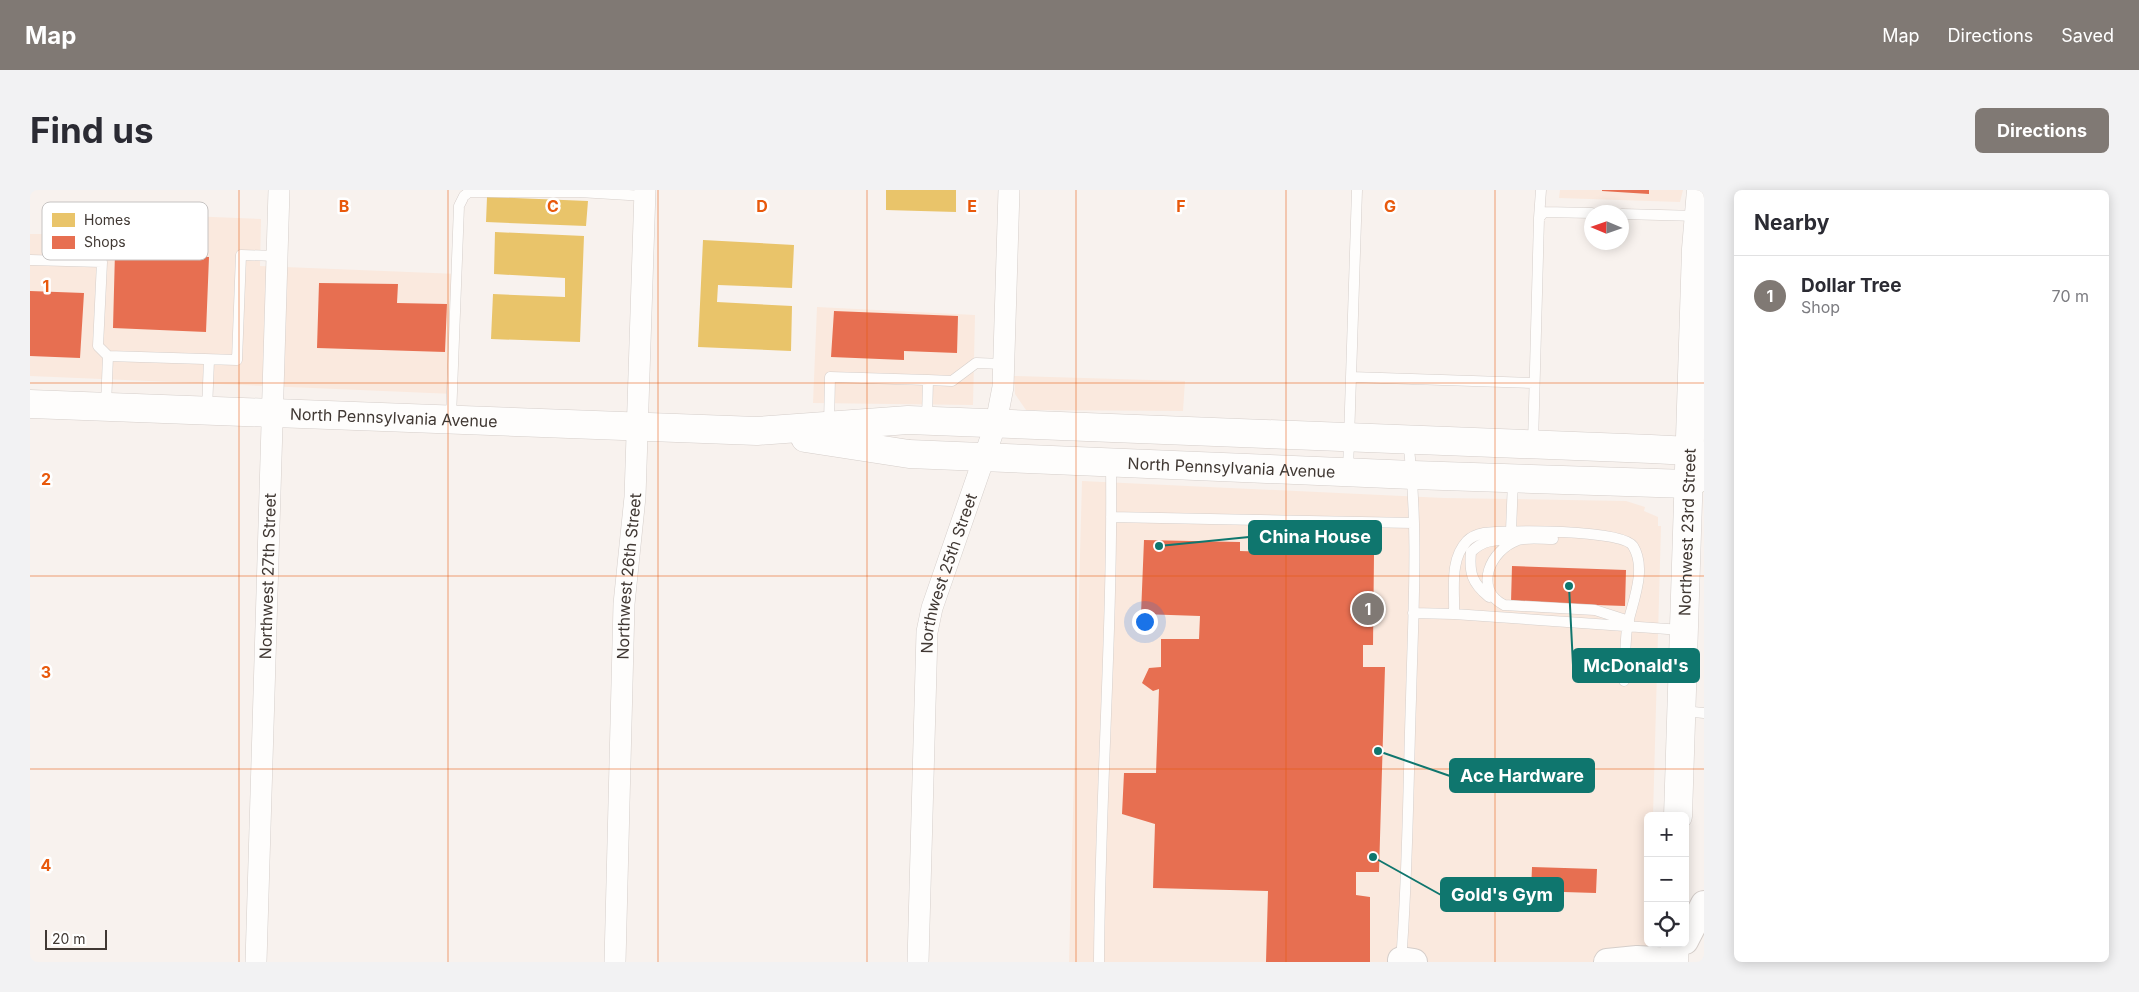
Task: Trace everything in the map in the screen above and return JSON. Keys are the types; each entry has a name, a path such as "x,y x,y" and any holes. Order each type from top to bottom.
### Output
{"main road":[{"name":"Northwest 23rd Street","path":"1679,812 1693,712 1683,630 1697,454 1699,202"},
{"name":"North Pennsylvania Avenue","path":"30,404 757,430 927,420 1534,444 1697,454"},
{"name":"North Pennsylvania Avenue","path":"757,430 909,454 1413,475 1696,480"},
{"path":"1142,430 1142,463"},
{"path":"1255,468 1256,434"}],"street":[{"name":"Northwest 27th Street","path":"256,962 279,190"},
{"name":"Northwest 25th Street","path":"918,962 927,632 932,608 996,423 1003,387 1009,190"},
{"name":"Northwest 26th Street","path":"615,962 624,604 635,497 645,193"},
{"path":"1607,962 1678,952 1704,904"}],"lane":[{"path":"1348,472 1357,190"},
{"path":"1534,444 1534,383 1541,190"},
{"path":"450,420 459,206 464,196 469,192 645,193"},
{"path":"1629,213 1699,202"},
{"path":"1539,218 1544,212 1584,213"},
{"path":"30,260 102,262 98,346 108,356 238,360 241,255 277,256"},
{"path":"106,407 108,356"},
{"path":"207,411 209,360"},
{"path":"829,425 830,377 952,381 976,363 1003,364"},
{"path":"1351,377 1534,383"},
{"path":"927,420 928,380"},
{"path":"1405,961 1413,612 1413,475 1408,440"},
{"path":"1099,962 1100,851 1107,715 1111,462"},
{"path":"1511,532 1513,478"},
{"path":"1111,518 1413,524"},
{"path":"1454,614 1455,564 1460,549 1469,539 1482,533 1608,535 1628,542 1633,546 1636,556 1638,589 1628,624 1624,681"},
{"path":"1608,535 1604,538 1487,540 1480,543 1471,552 1469,570 1483,592 1504,606 1595,610 1628,624"},
{"path":"1494,600 1488,589 1490,567 1496,556 1519,540"},
{"path":"1413,612 1628,624 1683,630"}],"shaded area":[{"path":"1560,190 1683,190 1680,202 1559,198"},
{"path":"208,217 261,219 260,266 458,274 454,394 30,376 30,234 42,234 42,260 208,260"},
{"path":"817,307 975,315 973,405 813,403"},
{"path":"1014,376 1185,381 1183,411 1026,410 1015,394"},
{"path":"1082,481 1444,498 1626,501 1645,507 1644,511 1658,517 1658,526 1661,526 1653,812 1644,812 1644,947 1650,947 1650,962 1069,962"}],"building: Homes":[{"path":"886,190 956,190 956,212 886,210"},
{"path":"487,197 588,201 586,226 486,222"},
{"path":"495,232 584,236 580,342 491,339 493,294 565,297 565,278 494,274"},
{"path":"703,240 794,245 792,288 718,285 717,302 792,306 791,351 698,347"}],"building: Shops":[{"path":"1649,190 1649,194 1602,191"},
{"path":"209,257 206,332 113,328 115,260 208,260"},
{"path":"319,283 398,284 397,303 447,304 445,352 317,348"},
{"path":"30,291 84,293 80,358 30,356"},
{"path":"834,311 958,316 957,353 904,351 904,360 831,357"},
{"path":"1144,540 1240,542 1240,551 1374,555 1373,645 1363,645 1363,667 1385,667 1379,872 1356,872 1356,895 1370,897 1370,962 1266,962 1268,891 1153,888 1155,824 1122,814 1124,773 1156,773 1159,689 1153,691 1142,683 1149,668 1161,667 1161,639 1199,639 1200,616 1141,614"},
{"path":"1512,566 1626,570 1625,606 1511,602"},
{"path":"1532,867 1597,869 1596,893 1531,891"}],"place":[{"name":"China House","path":"1159,546"},
{"name":"McDonald's","path":"1569,586"},
{"name":"Dollar Tree","path":"1368,609"},
{"name":"Ace Hardware","path":"1378,751"},
{"name":"Gold's Gym","path":"1373,857"}]}
